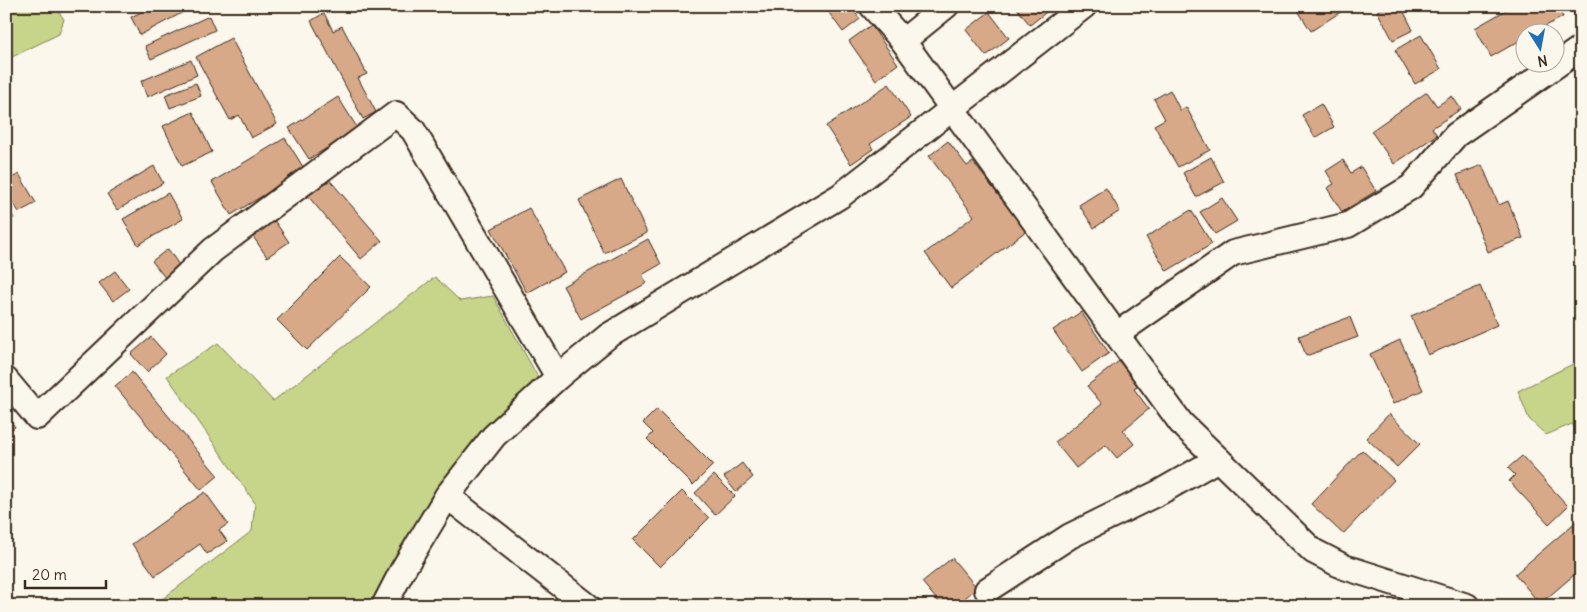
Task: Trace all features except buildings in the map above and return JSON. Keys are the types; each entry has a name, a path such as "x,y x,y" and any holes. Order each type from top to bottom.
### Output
{"street":[{"path":"872,6 903,42 952,108 1181,423 1313,551 1344,567 1467,606"},
{"path":"903,42 946,6"},
{"path":"384,606 402,571 447,496 494,436 558,377 608,336 840,196 1084,6"},
{"path":"1116,334 1233,253 1348,225 1411,187 1456,135 1581,48"},
{"path":"6,380 38,417 213,250 396,114 413,130 558,377"},
{"path":"987,590 1070,536 1160,492 1218,459"},
{"path":"447,496 588,606"}],"green space":[{"path":"6,6 54,6 64,19 59,34 6,60"},
{"path":"435,277 460,301 493,296 538,377 483,429 422,516 371,606 153,606 252,531 255,503 167,376 218,343 273,401"},
{"path":"1581,360 1581,435 1572,424 1546,435 1529,419 1518,391"}]}
